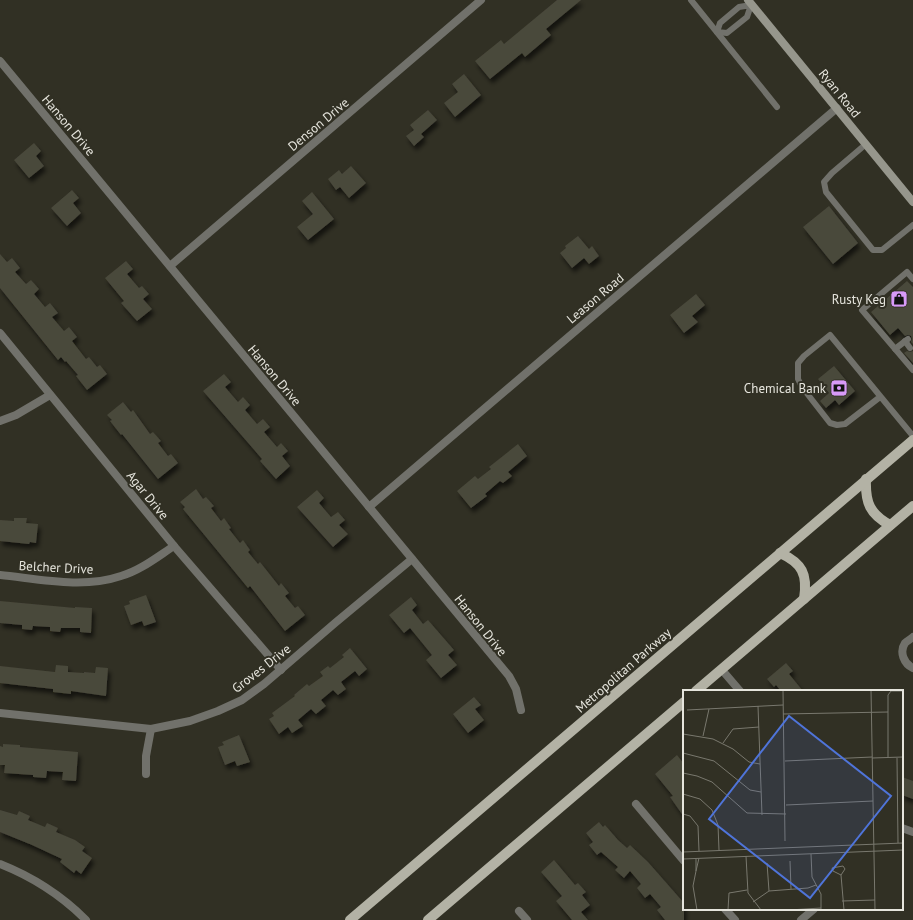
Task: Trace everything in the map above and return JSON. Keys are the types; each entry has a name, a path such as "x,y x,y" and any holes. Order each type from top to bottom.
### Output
{"main road":[{"name":"Ryan Road","path":"750,2 913,202"},
{"name":"Metropolitan Parkway","path":"350,920 913,440"},
{"path":"866,479 866,490 870,507 881,520 890,525"},
{"path":"697,690 913,506"},
{"path":"780,553 796,562 801,568 805,576 806,587 804,598"},
{"path":"428,920 683,703"}],"street":[{"name":"Denson Drive","path":"170,266 481,0"},
{"name":"Hanson Drive","path":"0,61 508,676 516,689 521,710"},
{"name":"Leason Road","path":"369,507 837,108"},
{"name":"Agar Drive","path":"0,334 174,546 281,670"},
{"path":"0,421 16,415 50,395"},
{"name":"Belcher Drive","path":"0,575 64,582 104,581 121,577 136,571 174,546"},
{"name":"Groves Drive","path":"0,713 151,729 190,721 223,709 242,700 281,670 335,623 412,560"},
{"path":"913,637 904,644 902,654 906,662 913,668"},
{"path":"722,670 739,690"},
{"path":"146,774 146,756 151,729"},
{"path":"636,804 683,860"},
{"path":"903,828 913,832"},
{"path":"0,864 34,879 55,893 86,920"},
{"path":"726,910 734,920"},
{"path":"801,920 813,910"},
{"path":"519,911 527,920"}],"lane":[{"path":"692,0 777,107"},
{"path":"717,32 727,32 748,17 750,2"},
{"path":"717,32 720,23 739,7 750,2"},
{"path":"866,144 824,182 826,192 874,250 882,250 913,226"},
{"path":"913,279 907,272 862,310 913,370"},
{"path":"880,397 845,424 838,425 830,423 802,387 798,379 798,363 804,356 830,335 913,436"},
{"path":"895,349 906,340 910,348"}],"building":[{"path":"557,0 581,0 546,29 551,35 525,57 522,53 490,79 475,61 501,40 504,44"},
{"path":"464,74 481,95 455,117 444,103 458,92 452,84"},
{"path":"428,110 437,120 421,134 424,137 414,146 406,136 414,130 410,125"},
{"path":"34,143 41,151 36,156 44,166 29,178 14,160"},
{"path":"351,166 366,183 349,198 340,187 336,190 328,179 339,170 342,174"},
{"path":"72,190 79,198 73,203 81,213 67,226 51,208"},
{"path":"312,192 334,219 308,240 297,227 313,214 302,201"},
{"path":"829,206 858,243 833,264 803,227"},
{"path":"578,236 589,249 592,246 599,256 589,264 584,258 572,268 560,253 566,248 565,246"},
{"path":"0,254 7,262 12,258 20,268 15,272 26,284 31,280 39,289 34,294 45,307 50,303 58,313 52,317 64,331 69,327 77,337 72,341 86,359 89,357 97,367 100,365 107,374 87,390 76,376 78,375 61,357 58,360 0,288"},
{"path":"126,261 133,269 127,274 139,288 142,286 149,294 143,299 152,309 137,321 121,303 124,301 105,278"},
{"name":"Rusty Keg","path":"907,281 913,287 913,344 911,342 911,336 905,336 898,328 890,335 871,312"},
{"path":"696,294 705,305 692,316 698,322 684,333 670,315"},
{"path":"907,351 913,351 913,363 904,353"},
{"name":"Chemical Bank","path":"834,366 855,391 839,405 835,400 826,408 820,401 829,393 818,379"},
{"path":"224,374 231,382 225,387 238,402 243,397 250,405 245,410 257,424 263,419 270,427 264,432 277,447 281,443 288,451 282,456 290,466 276,479 260,461 262,459 203,391"},
{"path":"123,402 131,412 133,410 150,434 153,432 161,441 158,443 168,456 171,454 178,463 158,479 122,434 121,435 110,421 112,420 107,415"},
{"path":"518,444 527,456 508,472 512,476 503,483 500,481 485,494 487,496 471,508 457,491 475,476 478,479 491,469 489,467"},
{"path":"196,489 203,499 206,497 214,506 211,508 221,521 224,518 231,528 229,529 240,543 243,540 250,550 248,552 258,564 260,562 279,586 281,583 289,593 285,596 295,608 298,606 305,615 285,631 250,586 248,588 183,509 185,507 180,502"},
{"path":"317,490 324,498 319,503 331,517 338,512 345,520 339,525 348,534 333,547 297,507"},
{"path":"14,518 27,518 26,523 38,524 36,543 30,542 29,544 0,541 0,520 14,521"},
{"path":"146,595 156,622 144,626 142,621 131,625 124,606 130,604 129,601"},
{"path":"411,597 417,605 412,610 423,624 428,620 454,650 448,655 457,665 441,678 426,660 432,655 410,628 404,633 389,615"},
{"path":"0,601 75,608 92,608 91,633 80,632 80,628 61,628 60,632 50,631 50,627 33,626 32,630 22,629 22,625 0,623"},
{"path":"350,648 367,669 359,676 355,671 341,682 346,689 338,695 333,690 321,700 326,706 316,714 311,709 298,720 303,726 292,733 288,727 279,734 269,719 274,716 272,713 295,696 294,695 307,684 309,686 323,676 320,672 328,666 330,668 344,657 342,655"},
{"path":"786,663 793,671 789,674 802,690 780,690 776,685 774,687 767,679"},
{"path":"56,665 68,666 68,672 84,673 95,673 96,667 108,668 106,696 71,691 71,694 53,692 53,689 0,683 0,666 55,672"},
{"path":"474,697 481,705 475,709 484,720 468,733 453,714"},
{"path":"239,735 250,762 237,766 235,761 225,765 218,747 224,745 222,742"},
{"path":"3,744 78,752 76,781 62,780 63,772 47,771 46,778 33,777 33,775 4,773 5,765 0,765 0,746 3,747"},
{"path":"677,755 683,763 683,816 670,797 673,796 655,774"},
{"path":"903,777 913,781 913,799 903,795"},
{"path":"0,810 17,815 19,811 30,816 28,820 45,827 47,823 58,828 56,832 75,840 85,847 82,851 92,858 81,874 76,870 74,873 60,862 62,859 0,832"},
{"path":"599,822 603,827 605,825 627,848 630,845 648,862 683,902 684,920 665,920 657,910 661,907 650,894 645,898 637,888 641,884 630,871 624,878 615,870 618,867 601,852 597,855 589,845 593,842 586,833"},
{"path":"554,860 575,885 578,883 586,892 582,895 590,905 581,912 588,920 572,920 556,901 562,896 541,872"}],"place":[{"name":"Rusty Keg","path":"899,299"},
{"name":"Chemical Bank","path":"839,388"}]}
